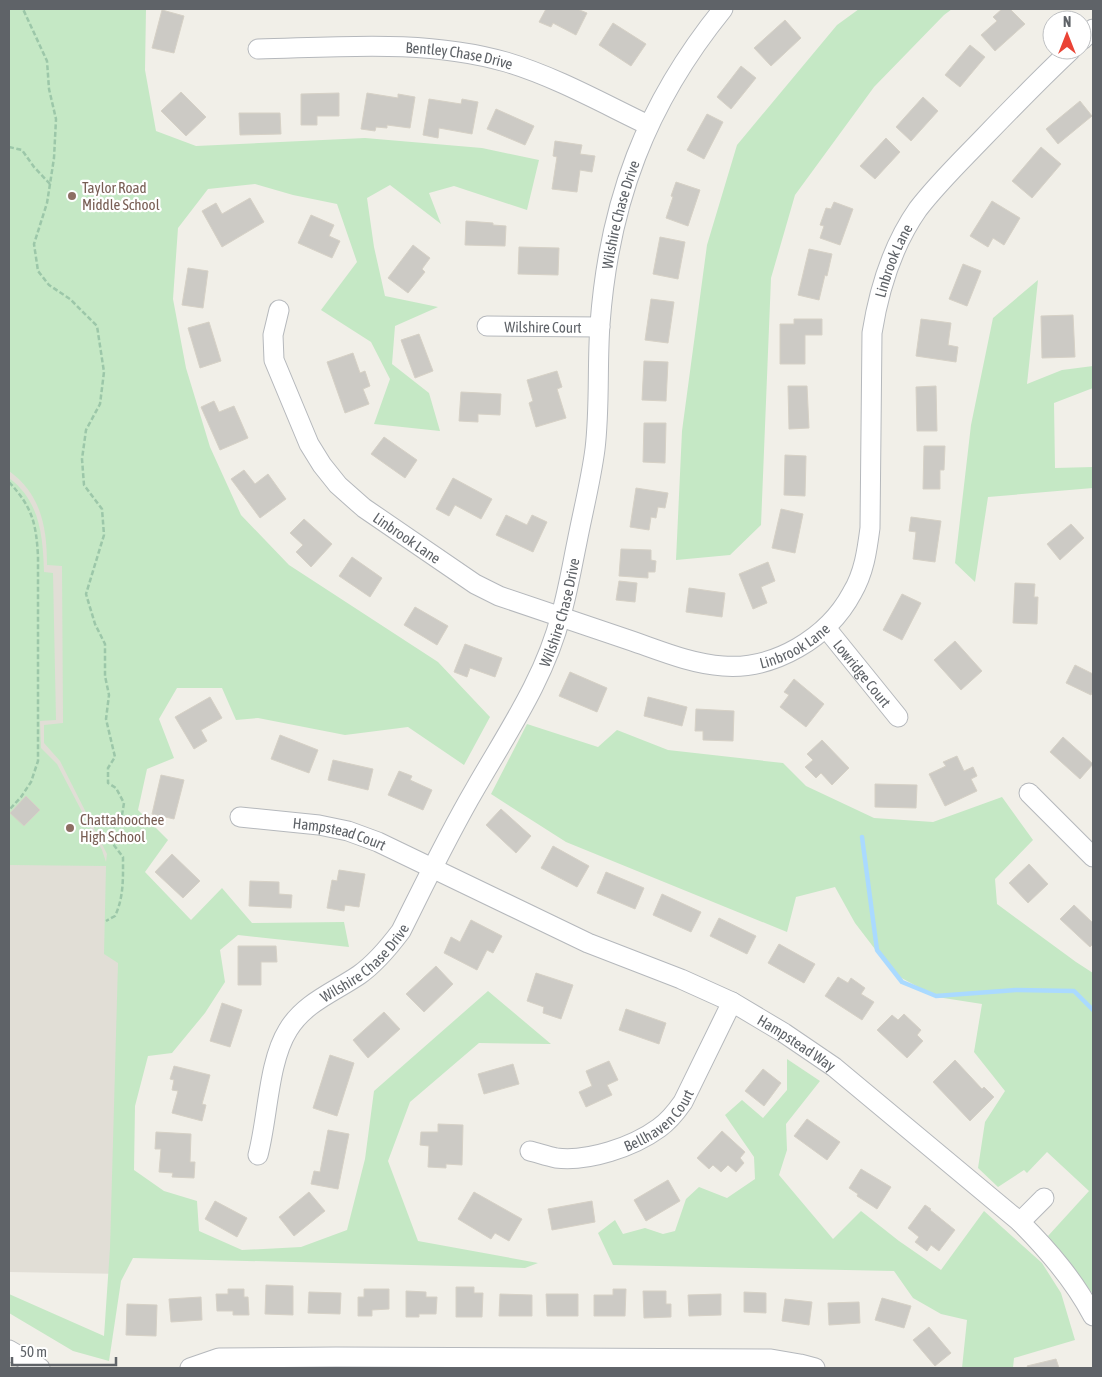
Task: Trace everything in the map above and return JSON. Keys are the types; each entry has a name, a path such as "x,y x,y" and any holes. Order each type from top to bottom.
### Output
{"street":[{"name":"Wilshire Chase Drive","path":"258,1155 275,1060 288,1030 310,1005 361,974 387,950 401,931 472,793 531,692 548,656 561,617 595,448 599,400 600,326 605,273 615,220 630,171 648,125 682,64 723,9"},
{"name":"Bentley Chase Drive","path":"258,49 400,46 469,53 506,62 542,75 648,125"},
{"name":"Linbrook Lane","path":"279,310 274,335 274,360 309,444 322,465 338,485 364,508 475,584 499,596 687,660 724,666 751,664 779,657 803,645 826,628 852,594 861,574 867,552 870,528 872,333 876,306 884,279 904,233 918,210 938,185 1060,60"},
{"name":"Wilshire Court","path":"488,326 600,326"},
{"name":"Lowridge Court","path":"826,628 898,717"},
{"path":"1029,793 1093,857"},
{"name":"Hampstead Court","path":"240,817 319,825 348,831 378,842 432,868"},
{"name":"Hampstead Way","path":"432,868 588,942 681,979 732,1002 784,1032 834,1067 1020,1222 1065,1271 1093,1316"},
{"name":"Bellhaven Court","path":"530,1151 557,1158 590,1157 617,1149 660,1128 673,1116 683,1102 732,1002"},
{"path":"1020,1222 1044,1198"},
{"path":"9,1350 40,1368"},
{"path":"190,1368 219,1358 336,1362 514,1363 771,1359 815,1368"}],"path":[{"path":"23,9 47,61 48,89 56,120 54,158 47,203 34,244 38,270 48,285 70,299 97,326 104,372 100,404 86,430 82,459 84,485 102,509 104,535 86,594 95,624 106,644 106,676 109,695 106,719 115,757 108,768 108,783 116,788 124,803 122,815 113,828 113,844 124,857 124,882 121,905 115,916 106,921"},
{"path":"9,147 22,150 34,168 50,184"},
{"path":"9,482 28,505 34,520 37,536 39,731 38,761 31,782 9,810"}],"shaded area":[{"name":"Chattahoochee High School","path":"9,9 136,385 124,1274 9,1272"}],"green space":[{"path":"9,9 146,9 145,70 156,131 196,146 365,138 482,148 539,160 527,210 454,186 429,193 441,224 390,185 367,198 374,247 385,296 438,307 395,326 392,364 429,393 440,431 374,424 390,379 371,342 321,310 357,262 337,204 293,195 255,184 208,189 178,228 173,299 186,368 210,447 241,515 289,565 438,662 490,717 464,765 408,727 345,735 258,718 236,720 222,688 177,688 159,719 174,758 147,769 138,810 168,840 145,872 191,920 222,888 252,923 344,922 349,947 238,935 220,950 225,982 205,1013 172,1053 148,1056 135,1106 134,1170 164,1191 197,1201 199,1231 242,1250 301,1247 347,1230 365,1159 374,1091 488,991 551,1044 479,1043 410,1102 388,1161 418,1241 538,1263 525,1268 133,1258 121,1281 109,1361 73,1351 9,1313 9,1294 104,1336 110,1248 118,963 104,954 106,866 9,865 9,478 27,497 33,508 41,533 44,572 53,573 56,720 40,721 41,748 57,764 102,850 106,862 107,854 60,761 44,743 44,725 63,723 62,566 47,565 46,538 40,512 28,490 9,471"},
{"path":"859,9 952,9 874,87 795,195 771,278 761,525 730,555 676,560 682,431 707,245 737,145 837,25"},
{"path":"1038,280 1027,384 1062,370 1093,366 1093,388 1054,403 1055,468 1093,467 1093,488 988,497 975,582 955,563 971,425 993,318"},
{"path":"527,724 598,747 617,730 668,750 783,763 806,786 874,818 933,822 1002,797 1033,840 995,879 997,904 1093,973 1093,1294 1048,1236 1089,1191 1047,1152 1027,1173 1024,1170 998,1187 978,1168 985,1122 1005,1091 974,1052 982,1004 937,997 894,974 855,923 835,887 796,897 787,932 566,842 491,794"},
{"path":"787,1059 820,1081 786,1124 787,1150 779,1175 833,1239 861,1211 899,1241 941,1270 984,1211 1042,1263 1061,1293 1075,1340 1014,1358 1013,1368 962,1368 967,1320 941,1314 913,1298 894,1271 613,1265 598,1233 615,1220 623,1234 645,1228 663,1234 675,1231 686,1199 699,1187 727,1198 755,1179 754,1157 725,1115 742,1100 763,1118 787,1090"}],"building":[{"path":"546,9 577,9 587,13 576,35 553,23 551,27 539,22"},
{"path":"1002,9 1010,9 1025,24 995,51 981,35 997,21 993,17"},
{"path":"162,10 184,16 174,53 152,48"},
{"path":"785,20 801,38 771,66 754,48"},
{"path":"613,23 646,44 631,66 599,45"},
{"path":"970,45 985,57 960,87 945,75"},
{"path":"741,66 756,78 731,109 717,97"},
{"path":"181,92 206,117 186,136 161,111"},
{"path":"339,93 339,116 317,116 317,125 301,125 301,94"},
{"path":"367,93 398,98 398,94 415,97 410,128 387,125 387,128 376,127 375,131 361,129"},
{"path":"923,97 938,111 911,141 896,127"},
{"path":"429,99 461,104 462,99 478,102 472,134 439,128 438,138 423,135"},
{"path":"1080,101 1092,116 1058,144 1046,129"},
{"path":"496,109 534,126 525,145 487,129"},
{"path":"239,113 280,113 281,134 240,135"},
{"path":"707,114 723,122 704,159 687,150"},
{"path":"886,138 900,152 875,179 860,166"},
{"path":"555,141 582,145 580,154 595,156 592,172 580,170 577,192 552,189 557,157 553,156"},
{"path":"1041,147 1061,164 1032,198 1012,181"},
{"path":"676,182 700,190 688,226 666,218"},
{"path":"250,198 264,222 222,247 202,211 216,203 222,214"},
{"path":"992,201 1020,218 1004,245 993,238 988,247 970,236"},
{"path":"834,202 853,209 840,245 820,238 824,226 820,225 826,208 831,209"},
{"path":"311,215 334,225 329,236 340,241 332,258 298,243"},
{"path":"466,221 506,226 505,246 465,245"},
{"path":"660,237 685,242 678,279 653,274"},
{"path":"413,245 430,258 422,269 425,272 408,293 388,278"},
{"path":"519,247 559,248 558,275 518,274"},
{"path":"809,249 832,254 819,300 798,295"},
{"path":"963,264 981,271 967,306 949,299"},
{"path":"188,268 208,271 203,308 182,305"},
{"path":"651,299 674,302 668,343 645,340"},
{"path":"1073,315 1075,357 1042,358 1041,316"},
{"path":"794,319 822,319 822,335 805,335 805,364 780,364 780,324 794,324"},
{"path":"921,319 951,323 948,345 958,347 956,362 916,356"},
{"path":"209,322 221,361 200,368 188,328"},
{"path":"419,334 433,371 415,378 401,340"},
{"path":"353,353 360,373 365,371 370,386 363,389 369,404 345,413 327,362"},
{"path":"644,361 668,362 666,401 642,400"},
{"path":"557,371 562,387 557,389 566,418 536,427 529,403 533,401 527,380"},
{"path":"788,386 807,386 809,428 789,429"},
{"path":"936,386 937,431 917,431 916,387"},
{"path":"461,392 501,394 500,415 478,414 478,422 459,421"},
{"path":"214,401 219,412 234,406 248,438 220,450 201,407"},
{"path":"644,423 666,423 665,463 643,462"},
{"path":"384,437 417,460 405,478 371,454"},
{"path":"924,446 945,446 944,470 940,470 940,489 923,489"},
{"path":"785,455 806,456 805,496 784,495"},
{"path":"244,470 255,484 268,474 286,499 260,518 231,479"},
{"path":"453,478 492,499 481,519 455,505 449,516 436,509"},
{"path":"636,488 668,493 665,508 658,507 656,518 651,517 649,530 630,527"},
{"path":"781,509 803,514 795,553 772,548"},
{"path":"506,515 527,525 532,515 547,522 533,552 496,535"},
{"path":"911,517 941,521 935,562 913,559 916,532 909,531"},
{"path":"304,519 332,544 311,567 296,552 303,545 290,533"},
{"path":"1071,524 1084,538 1060,560 1047,544"},
{"path":"621,549 651,550 651,560 656,561 655,572 648,572 648,578 619,576"},
{"path":"352,557 382,578 370,597 339,576"},
{"path":"768,562 775,581 761,587 767,603 753,609 739,574"},
{"path":"619,581 637,583 635,602 616,600"},
{"path":"1015,583 1035,584 1034,597 1038,597 1037,624 1013,623"},
{"path":"689,588 725,593 722,617 686,612"},
{"path":"902,594 921,603 902,640 883,630"},
{"path":"415,607 448,626 437,645 404,625"},
{"path":"955,641 982,671 961,690 934,660"},
{"path":"465,644 502,658 495,677 470,668 467,677 454,672"},
{"path":"1075,665 1093,674 1093,690 1091,695 1066,683"},
{"path":"570,672 607,688 597,712 559,696"},
{"path":"794,679 824,704 806,727 780,707 789,695 784,692"},
{"path":"210,697 222,718 201,730 207,741 194,749 175,717"},
{"path":"648,697 687,707 682,726 644,716"},
{"path":"696,709 734,711 733,741 703,740 703,731 695,731"},
{"path":"280,735 318,750 309,773 271,759"},
{"path":"1063,737 1093,764 1080,779 1050,752"},
{"path":"822,740 849,768 832,785 821,773 816,778 805,767 813,760 807,754"},
{"path":"957,756 964,771 973,767 977,776 971,779 977,791 945,806 929,774 946,766 943,762"},
{"path":"333,760 373,769 368,790 328,780"},
{"path":"399,771 412,776 410,780 432,790 423,810 388,795"},
{"path":"161,775 184,780 174,819 152,814"},
{"path":"875,784 917,785 916,808 875,807"},
{"path":"26,796 40,810 24,826 10,813"},
{"path":"501,809 531,836 516,853 486,825"},
{"path":"553,846 589,866 577,887 541,868"},
{"path":"172,854 200,881 183,898 155,872"},
{"path":"1029,864 1048,884 1028,903 1009,883"},
{"path":"339,870 365,874 359,907 345,905 344,911 327,908 332,880 337,881"},
{"path":"606,872 644,888 635,909 597,893"},
{"path":"250,881 279,882 279,894 292,895 291,908 249,906"},
{"path":"662,894 701,912 691,932 653,915"},
{"path":"1074,905 1093,923 1093,944 1090,947 1060,919"},
{"path":"719,918 756,936 747,954 710,936"},
{"path":"471,920 502,936 493,953 487,950 477,970 444,953 451,937 460,942"},
{"path":"779,944 815,964 804,983 768,963"},
{"path":"238,946 276,946 277,962 261,962 261,985 238,985"},
{"path":"436,966 453,984 424,1012 406,994"},
{"path":"536,973 573,985 561,1019 543,1013 544,1007 527,1001"},
{"path":"838,977 848,983 851,978 865,988 861,994 874,1002 862,1020 825,996"},
{"path":"222,1003 242,1010 230,1047 210,1041"},
{"path":"626,1009 666,1023 659,1044 619,1030"},
{"path":"384,1012 400,1029 368,1058 353,1040"},
{"path":"904,1014 921,1030 917,1035 923,1041 907,1058 877,1030 892,1015 898,1020"},
{"path":"330,1055 354,1063 337,1116 313,1108"},
{"path":"955,1060 982,1089 984,1087 994,1097 970,1121 933,1082"},
{"path":"609,1061 618,1080 607,1085 612,1095 586,1107 579,1092 592,1086 586,1071"},
{"path":"513,1064 519,1084 484,1094 478,1074"},
{"path":"174,1066 210,1075 202,1104 206,1105 202,1121 172,1113 178,1091 172,1090 174,1080 170,1079"},
{"path":"763,1069 781,1083 764,1106 745,1091"},
{"path":"807,1119 840,1142 827,1160 794,1136"},
{"path":"438,1124 463,1125 462,1165 446,1164 446,1168 428,1167 429,1146 420,1145 421,1132 438,1132"},
{"path":"328,1130 349,1134 338,1189 311,1184 314,1171 320,1172"},
{"path":"722,1131 745,1152 740,1158 744,1163 736,1172 728,1165 721,1172 713,1165 709,1169 697,1158"},
{"path":"156,1132 191,1134 190,1162 195,1162 194,1178 172,1177 173,1173 159,1172 161,1149 155,1149"},
{"path":"861,1169 891,1187 877,1209 857,1196 858,1194 849,1188"},
{"path":"668,1180 680,1201 646,1221 634,1200"},
{"path":"309,1192 325,1211 294,1236 279,1217"},
{"path":"474,1192 522,1219 509,1241 495,1233 491,1239 458,1219"},
{"path":"215,1201 247,1218 237,1237 205,1219"},
{"path":"592,1201 595,1222 552,1230 548,1209"},
{"path":"925,1205 955,1230 939,1251 931,1245 927,1251 915,1242 919,1237 908,1228"},
{"path":"266,1285 293,1286 293,1315 265,1314"},
{"path":"456,1287 474,1287 474,1293 483,1293 482,1317 456,1317"},
{"path":"228,1289 244,1289 244,1297 248,1297 249,1315 233,1315 233,1311 217,1311 216,1294 228,1294"},
{"path":"364,1289 389,1289 389,1309 372,1310 372,1316 358,1316 358,1297 364,1297"},
{"path":"613,1289 626,1289 625,1316 594,1316 594,1295 613,1295"},
{"path":"406,1291 426,1292 426,1297 437,1297 436,1314 419,1314 419,1317 406,1317"},
{"path":"643,1291 666,1291 666,1304 671,1304 671,1317 644,1318"},
{"path":"309,1292 341,1293 340,1314 308,1313"},
{"path":"744,1292 766,1293 766,1313 744,1312"},
{"path":"500,1294 532,1295 532,1316 499,1316"},
{"path":"546,1294 578,1294 578,1316 547,1316"},
{"path":"721,1294 721,1315 689,1316 688,1295"},
{"path":"201,1297 202,1320 171,1322 169,1299"},
{"path":"882,1298 911,1306 904,1328 875,1320"},
{"path":"785,1299 812,1302 809,1325 782,1321"},
{"path":"859,1302 860,1323 829,1325 828,1303"},
{"path":"127,1304 157,1305 156,1336 126,1335"},
{"path":"929,1327 951,1353 935,1366 913,1340"},
{"path":"1056,1359 1059,1368 1028,1368 1027,1366"}],"waterway":[{"path":"862,837 877,950 902,982 936,996 1016,990 1074,991 1093,1010"}],"place":[{"name":"Taylor Road Middle School","path":"72,196"},
{"name":"Chattahoochee High School","path":"70,828"}]}
